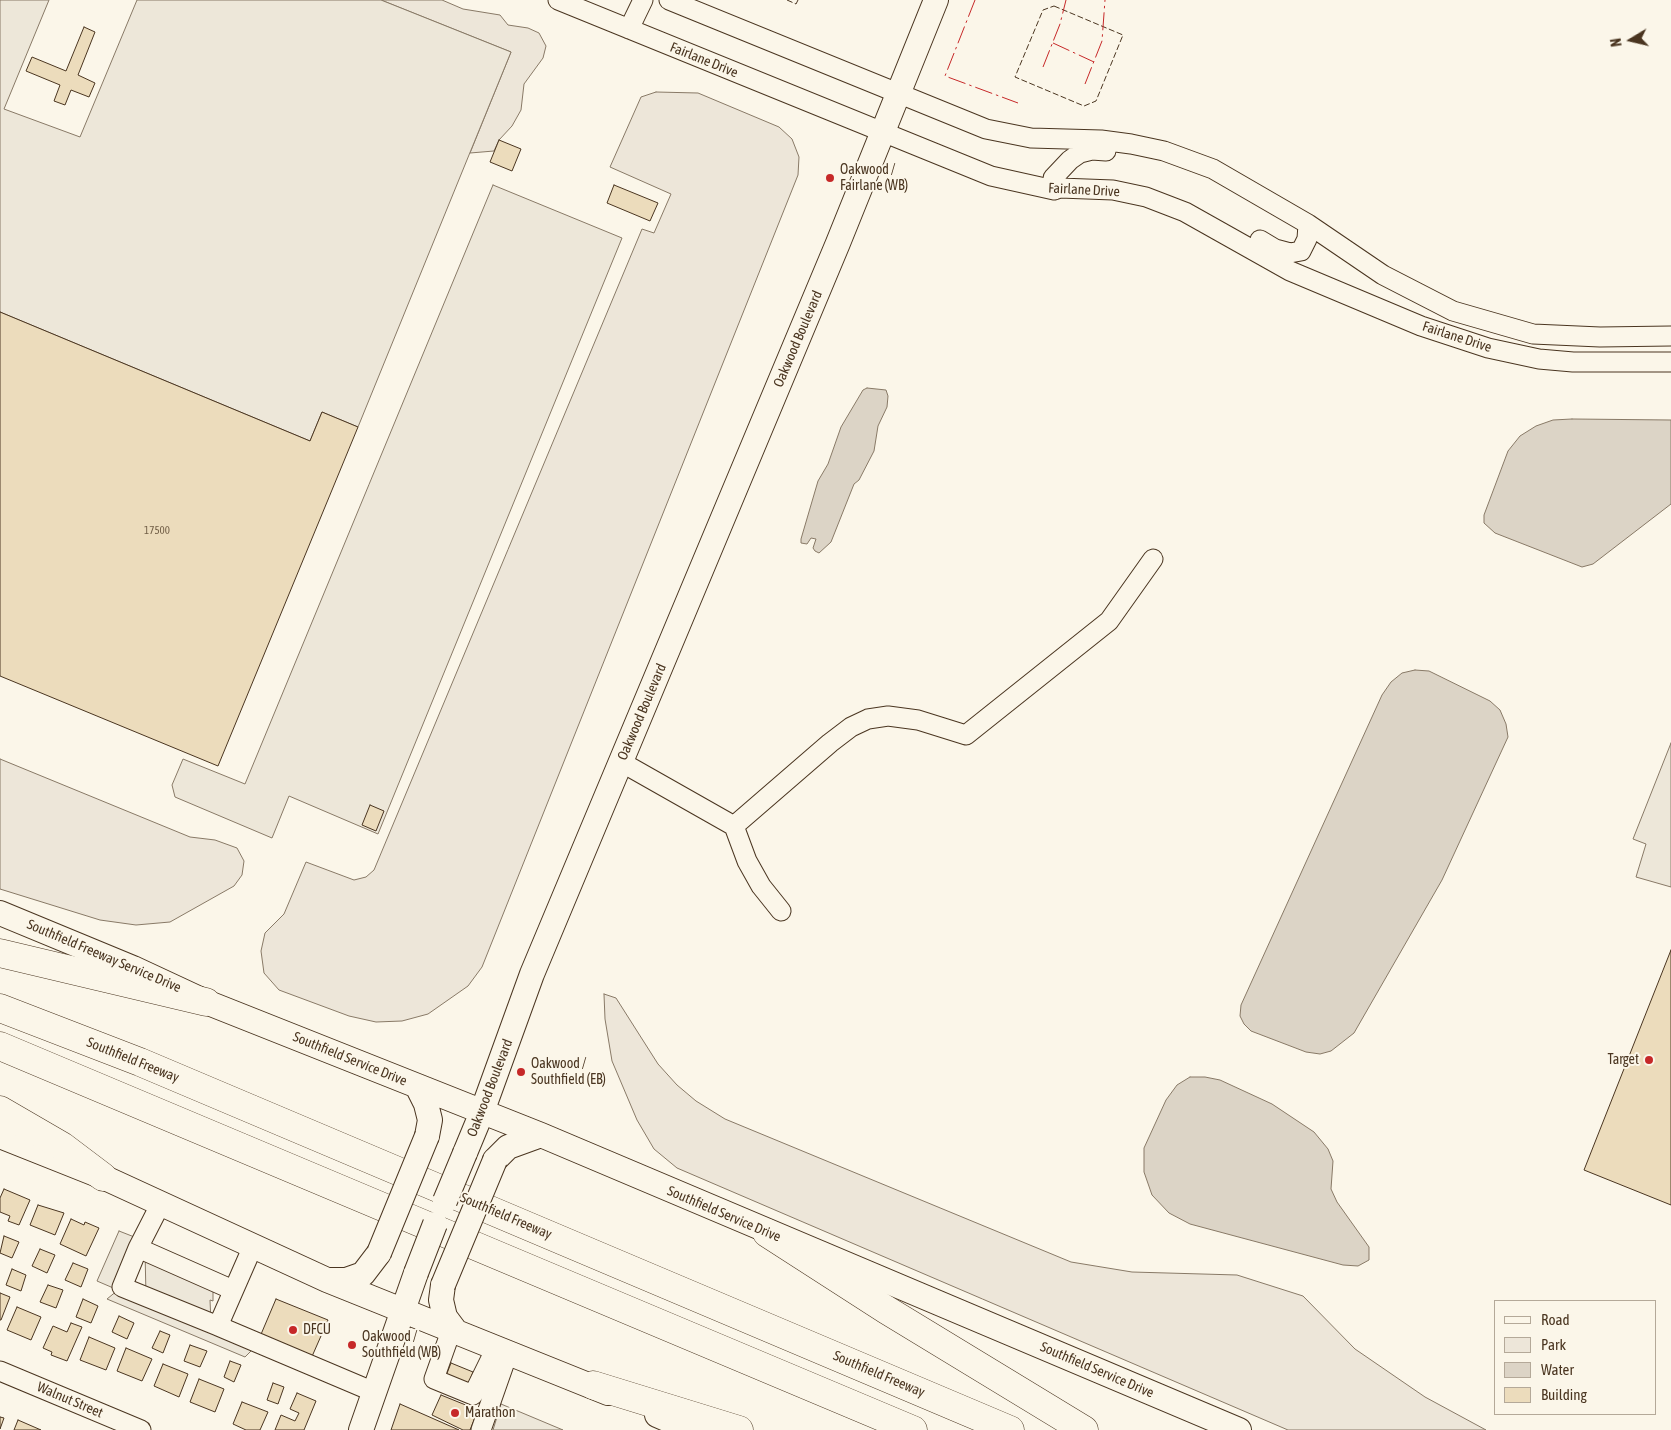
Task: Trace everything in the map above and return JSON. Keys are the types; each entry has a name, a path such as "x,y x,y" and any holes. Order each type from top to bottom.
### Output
{"highway":[{"path":"0,953 206,1002"},
{"name":"Southfield Freeway","path":"0,1008 140,1062 1010,1430"},
{"path":"0,1046 913,1430"},
{"path":"0,1110 62,1146 103,1177"},
{"path":"767,1233 885,1309 1084,1430"},
{"path":"593,1385 739,1430"}],"main road":[{"name":"Oakwood Boulevard","path":"361,1430 416,1272 482,1112 532,974 835,252 881,132 899,94 936,0"},
{"name":"Southfield Freeway Service Drive","path":"0,913 133,968 206,1002"},
{"name":"Southfield Service Drive","path":"206,1002 541,1135 767,1233 824,1254 1239,1430"},
{"path":"327,1280 346,1280 364,1274 379,1253 427,1136 430,1120 426,1104 417,1086"},
{"path":"454,1332 445,1317 441,1300 443,1285 495,1160 508,1147 541,1135"},
{"path":"0,1136 103,1177 160,1205 402,1312 593,1385 691,1430"}],"street":[{"name":"Fairlane Drive","path":"558,0 991,176 1054,190 1060,188 1113,190 1146,197 1186,212 1290,271 1421,326 1488,348 1539,359 1573,362 1671,362"},
{"path":"629,29 643,0"},
{"name":"Fairlane Drive","path":"669,0 986,129 1031,138 1101,140 1131,144 1164,151 1213,169 1308,224 1383,275 1453,311 1482,321 1533,334 1600,337 1671,336"},
{"path":"1054,190 1053,178 1070,160 1080,153 1092,150 1135,154 1177,165 1213,169"},
{"path":"1186,212 1215,214 1275,249 1290,253 1301,251 1307,239 1308,224"},
{"path":"734,826 830,743 851,727 868,719 888,716 918,720 966,735 1108,621 1153,559"},
{"path":"621,762 734,826 747,861 761,886 780,911"},
{"path":"160,1205 138,1248 122,1287 374,1392"},
{"path":"218,1326 253,1246"},
{"path":"138,1248 233,1290"},
{"path":"454,1332 434,1379 473,1395 502,1350"},
{"path":"481,1430 502,1350"},
{"name":"Walnut Street","path":"0,1371 141,1430"}],"green space":[{"path":"381,0 442,0 463,9 500,15 508,25 528,28 539,33 546,46 543,58 524,84 521,110 512,126 499,140 494,151 470,153 511,52"},
{"path":"656,92 698,93 779,127 792,139 799,157 798,175 482,967 468,986 428,1014 402,1021 376,1022 349,1016 279,990 264,973 261,951 265,933 284,914 306,862 354,880 366,877 374,870 642,229 654,233 671,194 610,167 641,97"},
{"path":"0,759 190,837 215,840 237,848 244,861 242,875 234,886 170,922 136,925 100,920 0,889"},
{"path":"604,994 616,998 658,1064 677,1085 696,1101 725,1119 1071,1262 1132,1272 1237,1275 1303,1296 1355,1349 1425,1397 1486,1430 1288,1430 677,1168 654,1149 637,1120 612,1061 605,1019"}],"shaded area":[{"path":"0,0 49,0 4,109 80,137 137,0 381,0 511,52 358,427 322,412 310,441 0,312"},
{"path":"493,185 622,238 378,834 289,796 272,838 175,797 172,785 183,759 245,784"},
{"path":"1671,743 1671,887 1636,877 1646,844 1633,839"},
{"path":"119,1231 142,1240 122,1286 146,1296 145,1251 213,1281 213,1301 210,1300 211,1323 259,1343 245,1357 107,1299 118,1290 97,1281"},
{"path":"501,1404 563,1430 493,1430"}],"water":[{"path":"867,388 886,390 888,396 887,407 878,426 874,451 859,480 854,484 831,542 819,553 813,548 816,539 811,538 807,544 801,543 801,539 818,481 828,464 841,427 863,390"},
{"path":"1553,420 1671,420 1671,504 1593,564 1582,567 1495,533 1484,523 1484,515 1508,451 1520,436 1536,426"},
{"path":"1415,670 1429,671 1490,701 1500,710 1506,724 1508,737 1442,880 1354,1033 1331,1051 1320,1054 1306,1052 1251,1031 1244,1024 1240,1016 1241,1005 1382,695 1391,682 1402,673"},
{"path":"1190,1077 1220,1080 1272,1104 1314,1132 1328,1149 1333,1161 1331,1189 1337,1202 1369,1247 1369,1260 1358,1266 1343,1265 1190,1224 1169,1213 1152,1195 1144,1172 1144,1148 1166,1100 1177,1085"}],"building":[{"path":"84,27 95,32 78,75 95,83 89,97 71,90 65,105 54,101 60,85 26,71 32,57 66,71"},
{"path":"499,140 521,149 512,171 490,162"},
{"path":"614,185 658,203 650,221 607,203"},
{"path":"0,312 310,441 322,412 358,427 218,766 0,676"},
{"path":"370,805 384,811 376,831 362,825"},
{"name":"Target","path":"1671,950 1671,1205 1584,1170"},
{"path":"4,1189 30,1200 19,1225 8,1221 10,1216 0,1212 0,1198"},
{"path":"38,1205 64,1213 55,1235 30,1225"},
{"path":"71,1219 84,1225 85,1222 99,1228 86,1256 60,1244"},
{"path":"4,1236 19,1242 12,1258 0,1253"},
{"path":"40,1249 55,1255 47,1273 32,1266"},
{"path":"73,1263 88,1269 81,1287 65,1280"},
{"path":"12,1269 26,1275 21,1291 6,1285"},
{"path":"48,1285 63,1290 56,1308 40,1302"},
{"path":"0,1293 10,1297 1,1320 0,1320"},
{"path":"83,1299 98,1306 91,1323 76,1317"},
{"name":"DFCU","path":"276,1299 328,1320 310,1361 259,1339"},
{"path":"17,1307 41,1317 31,1340 7,1330"},
{"path":"119,1316 134,1323 127,1339 112,1332"},
{"path":"71,1323 82,1327 67,1361 51,1355 52,1352 43,1348 53,1326 67,1332"},
{"path":"160,1331 170,1335 163,1353 152,1348"},
{"path":"89,1337 115,1348 106,1370 80,1360"},
{"path":"190,1345 207,1351 200,1367 184,1361"},
{"path":"126,1348 152,1359 142,1381 117,1371"},
{"path":"230,1361 241,1365 234,1382 224,1377"},
{"path":"451,1363 473,1372 466,1390 444,1381"},
{"path":"163,1364 188,1374 179,1397 154,1386"},
{"path":"199,1379 224,1389 215,1412 190,1402"},
{"path":"273,1383 284,1387 278,1404 267,1400"},
{"path":"297,1393 316,1401 304,1430 275,1430 281,1415 295,1421 299,1413 290,1409"},
{"name":"Marathon","path":"441,1395 478,1410 470,1430 463,1430 432,1415"},
{"path":"242,1402 268,1412 260,1430 246,1430 233,1424"},
{"path":"400,1404 459,1430 391,1430"},
{"path":"0,1417 4,1418 0,1429"},
{"path":"18,1420 41,1430 14,1430"}],"fence":[{"path":"787,0 796,4 798,0"},
{"path":"1054,6 1123,35 1096,101 1084,106 1015,77 1043,10 1054,6"}],"power":[{"path":"975,0 945,76 1018,103"},
{"path":"1043,67 1060,24 1066,0"},
{"path":"1085,84 1102,41 1105,0"},
{"path":"1053,43 1094,62"}],"place":[{"name":"Oakwood / Fairlane (WB)","path":"830,178"},
{"name":"Target","path":"1649,1060"},
{"name":"Oakwood / Southfield (EB)","path":"521,1072"},
{"name":"DFCU","path":"293,1330"},
{"name":"Oakwood / Southfield (WB)","path":"352,1345"},
{"name":"Marathon","path":"455,1413"}]}
